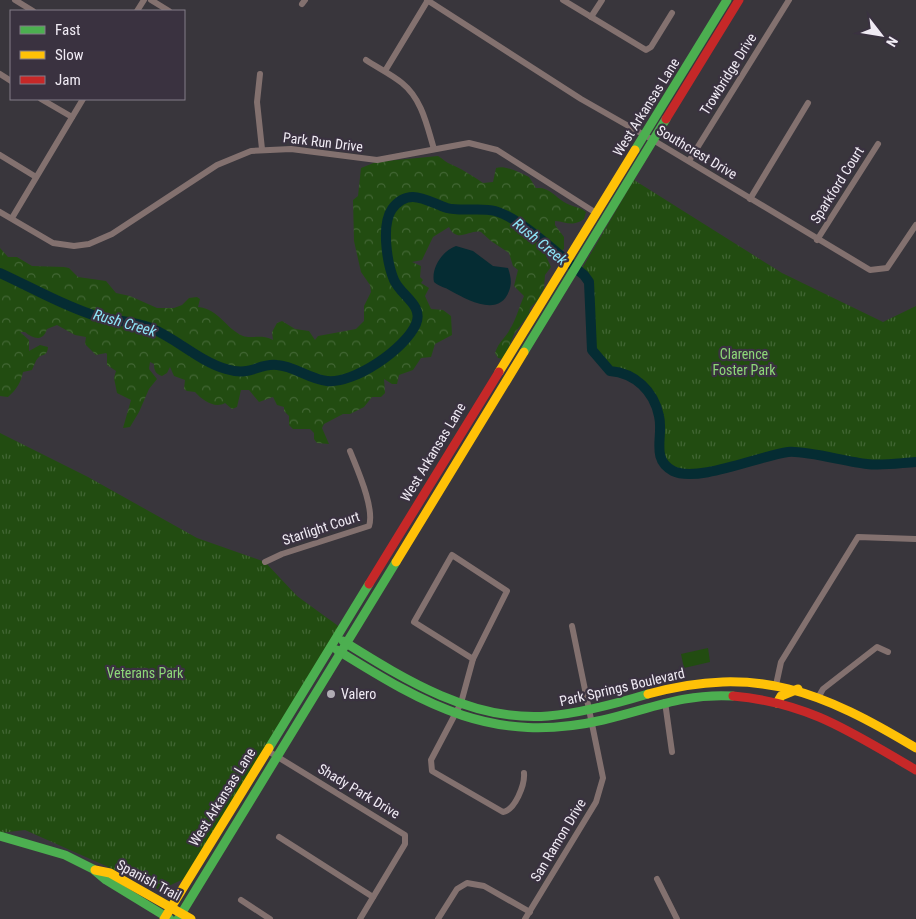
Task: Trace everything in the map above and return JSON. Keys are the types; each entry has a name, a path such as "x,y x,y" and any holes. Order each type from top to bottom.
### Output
{"main road":[{"name":"West Arkansas Lane","path":"167,918 171,907 268,751 330,646 728,0"},
{"name":"West Arkansas Lane","path":"180,916 739,0"},
{"name":"Park Springs Boulevard","path":"336,637 430,691 462,704 497,713 556,716 590,710 687,685 742,680 798,689 819,696 853,711 916,748"},
{"name":"Park Springs Boulevard","path":"330,646 429,703 456,714 501,725 569,726 665,702 720,696 777,703 837,723 916,770"},
{"path":"777,703 781,696 798,689"},
{"name":"Spanish Trail","path":"0,836 65,856 92,869 110,874 171,907 180,916 191,919"},
{"name":"Spanish Trail","path":"92,869 106,880 167,918"}],"street":[{"path":"15,0 31,10"},
{"path":"151,0 168,10"},
{"path":"385,71 428,0"},
{"name":"Southcrest Drive","path":"428,0 581,100 689,161 817,240 870,270 880,271 892,263 916,225"},
{"path":"563,0 646,50 651,47 672,13"},
{"path":"591,17 602,0"},
{"name":"Trowbridge Drive","path":"689,161 789,0"},
{"path":"366,60 402,83 416,98 434,149"},
{"path":"260,74 257,102 262,149"},
{"path":"43,100 72,117"},
{"path":"12,218 82,100"},
{"path":"750,199 808,103"},
{"name":"Park Run Drive","path":"0,212 52,242 67,246 88,244 112,234 217,165 234,156 262,149 291,149 377,160 402,157 469,143 490,147 596,213"},
{"name":"Sparkford Court","path":"817,240 878,144"},
{"path":"0,155 36,177"},
{"name":"Starlight Court","path":"265,562 282,554 369,526 370,519 363,486 350,451"},
{"path":"776,685 780,662 858,537 915,539"},
{"path":"473,659 414,622 452,555 507,591 473,659 462,704 431,760 430,766 435,773 503,812 511,809 524,784 524,774"},
{"name":"San Ramon Drive","path":"525,919 599,793 602,767 572,626"},
{"path":"819,696 823,689 877,647 888,652"},
{"path":"665,702 672,752"},
{"name":"Shady Park Drive","path":"268,751 405,835 406,844 360,919"},
{"path":"279,837 373,897"},
{"path":"657,879 677,919"},
{"path":"438,919 457,889 467,882 484,886 530,912"},
{"path":"241,900 270,919"}],"green space":[{"path":"438,156 483,183 493,182 496,168 513,170 529,177 536,188 548,190 560,200 586,212 584,219 576,223 555,221 555,225 564,237 564,249 559,252 548,253 546,256 551,267 545,275 544,288 537,301 530,308 529,314 514,334 504,359 498,358 495,353 516,318 524,296 514,286 518,270 513,266 509,253 481,232 456,235 449,227 433,237 422,260 412,262 421,266 420,277 423,280 421,283 429,288 425,296 431,309 443,310 451,316 452,335 435,344 431,357 421,358 413,370 399,375 397,384 392,384 384,379 385,393 381,397 372,397 364,407 350,414 343,414 324,424 322,428 329,444 317,443 314,439 314,433 310,429 293,429 289,425 289,416 284,411 284,407 277,405 273,397 259,402 249,390 241,390 237,407 232,409 225,403 221,405 213,404 205,401 195,392 184,389 185,380 174,376 170,367 167,373 162,376 157,373 154,364 150,362 149,369 157,379 149,389 130,427 123,428 131,400 117,393 114,378 116,371 107,365 107,354 96,355 85,344 86,337 75,335 57,325 47,329 40,338 34,338 25,332 20,332 29,340 29,351 40,345 48,347 46,354 37,359 32,370 23,372 18,385 8,397 0,396 0,248 8,257 17,257 32,266 69,268 78,277 106,281 116,293 130,296 157,308 174,308 182,305 189,298 197,297 200,299 198,307 211,311 243,336 264,337 273,340 272,332 277,323 282,321 295,329 309,331 315,340 318,336 356,329 364,321 364,306 371,292 370,285 361,272 354,241 353,200 358,196 361,168 376,162"},
{"name":"Clarence Foster Park","path":"634,180 782,273 883,322 916,306 916,462 869,465 790,452 695,474 681,474 663,464 660,418 654,400 636,380 610,371 592,350 589,282 580,272"},
{"name":"Veterans Park","path":"0,433 88,477 197,538 265,562 297,596 341,628 190,876 160,890 25,830 0,833"},
{"path":"708,648 710,662 684,668 681,654"}],"water":[{"path":"456,246 473,251 493,266 508,268 511,285 504,299 498,304 491,305 474,302 434,282 434,271 442,256"}],"waterway":[{"name":"Rush Creek","path":"0,273 84,312 151,328 207,361 226,369 248,371 264,366 277,365 320,380 338,380 351,377 378,363 401,344 416,324 417,311 394,280 386,244 389,216 398,202 412,197 447,208 495,211 517,222 541,239 584,275 589,282 592,350 610,371 628,375 648,391 659,416 660,454 666,466 673,471 684,474 697,474 788,452 873,465 916,462"}],"traffic: fast":[{"path":"635,150 727,0"},
{"path":"524,352 666,119"},
{"path":"178,919 396,562"},
{"path":"269,748 369,584"},
{"path":"343,641 390,670 440,695 492,712 520,716 561,715 598,708 648,694"},
{"path":"337,650 401,688 432,703 462,715 494,724 528,727 564,726 603,720 683,699 733,696"},
{"path":"0,836 65,855 93,869 106,880 170,919"}],"traffic: slow":[{"path":"499,372 635,150"},
{"path":"396,562 524,352"},
{"path":"648,694 687,685 723,682 756,683 788,689 819,698 850,712 916,748"},
{"path":"777,703 781,696 798,689"},
{"path":"164,919 269,748"},
{"path":"95,870 110,873 191,919"}],"traffic: jam":[{"path":"666,119 739,0"},
{"path":"369,584 499,372"},
{"path":"733,696 785,705 808,713 850,732 916,770"}],"place":[{"name":"Valero","path":"331,694"}]}
